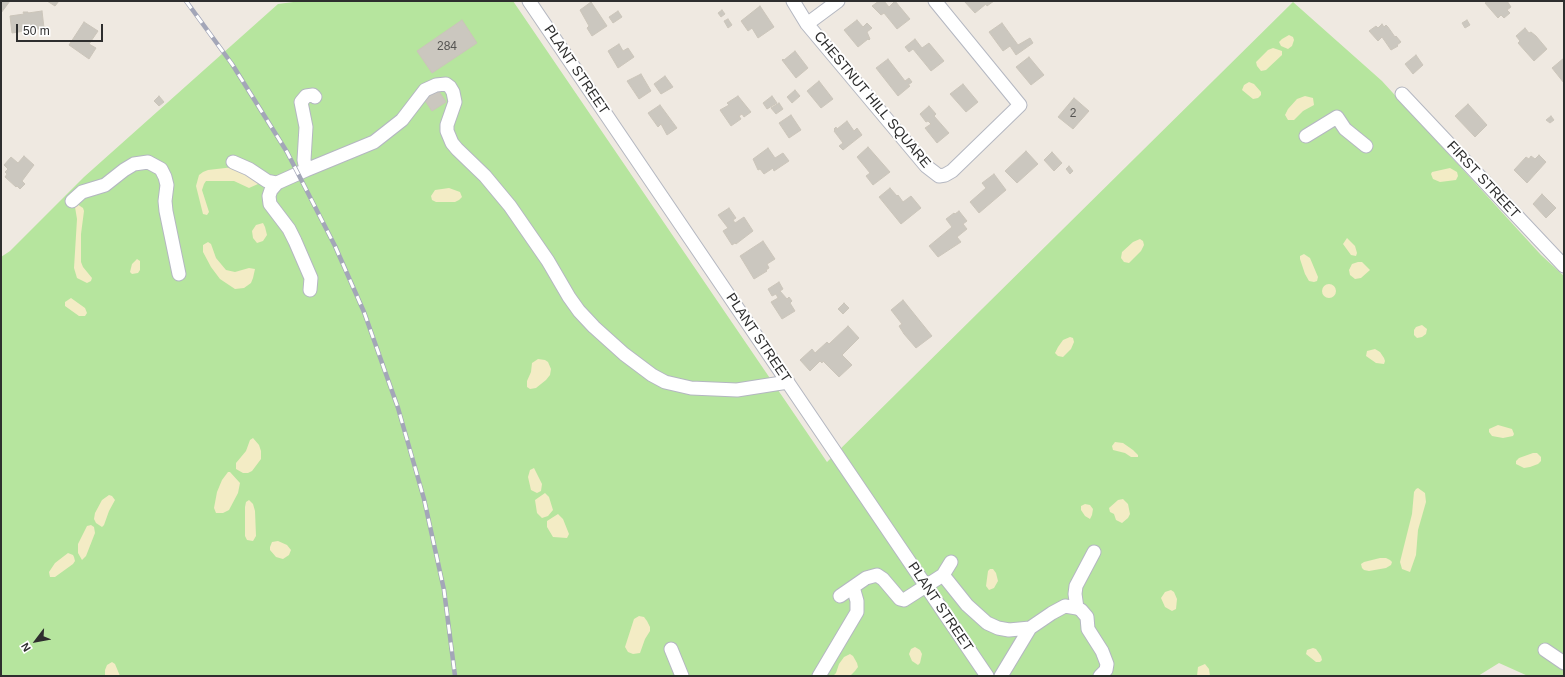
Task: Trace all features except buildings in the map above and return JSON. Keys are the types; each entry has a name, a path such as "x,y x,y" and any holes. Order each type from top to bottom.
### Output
{"street":[{"name":"PLANT STREET","path":"529,1 987,676"},
{"path":"793,1 807,24"},
{"name":"CHESTNUT HILL SQUARE","path":"838,1 807,24 926,166 939,176 952,171 1020,106 934,1"},
{"path":"310,290 311,278 289,229 270,204 270,193 278,183 374,142 402,120 425,90 436,85 446,84 453,92 455,102 447,125 447,131 452,142 457,149 485,176 510,206 548,261 579,312 624,354 652,375 665,382 691,388 737,390 788,382"},
{"name":"FIRST STREET","path":"1402,94 1564,266"},
{"path":"306,170 304,160 306,128 301,102 306,96 313,95 315,97"},
{"path":"1306,136 1337,117 1347,131 1366,146"},
{"path":"72,201 82,192 105,185 134,164 148,162 161,169 166,177 166,211 179,274"},
{"path":"233,162 249,169 267,181 278,183"},
{"path":"1077,608 1074,594 1076,586 1094,552"},
{"path":"840,596 866,578 877,575 883,579 900,599 904,600 943,575 950,562"},
{"path":"943,575 968,605 987,623 998,628 1008,630 1030,628"},
{"path":"819,676 857,612 857,601 853,588"},
{"path":"1001,676 1030,628 1065,606 1081,610 1087,617 1090,631 1102,651 1107,664 1106,670 1100,676"},
{"path":"671,649 682,676"},
{"path":"1545,650 1564,663"}],"green space":[{"path":"301,1 513,1 827,462 1293,2 1382,81 1541,255 1564,276 1564,676 1528,676 1499,663 1478,676 1,676 1,257 10,251 84,177 278,4"}],"sand":[{"path":"1289,35 1293,37 1294,40 1292,46 1288,49 1281,46 1279,42"},
{"path":"1273,48 1282,51 1282,55 1266,70 1261,71 1256,62 1268,50"},
{"path":"1249,82 1254,84 1261,92 1261,95 1258,98 1253,99 1242,90 1244,85"},
{"path":"1305,96 1313,98 1314,105 1303,111 1294,120 1288,120 1285,115 1288,109 1297,99"},
{"path":"234,167 257,181 258,184 249,188 234,181 206,181 202,190 209,212 207,215 203,214 196,186 199,175 208,170"},
{"path":"1450,168 1457,172 1458,176 1456,180 1440,182 1433,179 1431,174 1432,172"},
{"path":"449,188 460,192 462,197 455,202 436,202 432,200 431,196 435,190"},
{"path":"77,204 83,208 84,211 81,234 81,262 92,278 91,281 87,283 77,278 74,268 77,219 75,207"},
{"path":"263,223 267,235 263,241 257,243 253,238 252,231 256,225"},
{"path":"1347,238 1355,246 1357,253 1356,256 1351,255 1343,244"},
{"path":"1140,239 1143,241 1144,245 1141,251 1129,263 1124,262 1121,258 1122,252 1133,242"},
{"path":"208,242 211,244 216,258 226,270 235,272 249,268 255,269 251,283 244,288 235,289 220,279 211,267 203,252 203,245"},
{"path":"1304,254 1310,258 1318,277 1317,281 1309,281 1305,274 1300,259 1300,256"},
{"path":"137,259 140,261 140,270 138,273 132,274 130,272 132,264"},
{"path":"1362,262 1370,270 1361,278 1355,279 1350,275 1349,270 1352,264"},
{"path":"1329,284 1334,286 1336,291 1334,296 1329,298 1324,296 1322,291 1324,286"},
{"path":"71,298 85,308 87,313 85,316 79,316 65,306 65,302"},
{"path":"1422,325 1427,329 1426,334 1417,338 1414,335 1414,330 1416,327"},
{"path":"1070,337 1073,338 1074,342 1071,349 1063,357 1058,356 1055,353 1058,347 1063,340"},
{"path":"1375,349 1380,352 1384,358 1384,364 1376,363 1366,356 1367,351"},
{"path":"538,359 548,362 551,369 550,375 536,388 530,389 527,387 527,381 531,372 532,363"},
{"path":"1498,425 1512,429 1514,434 1513,436 1503,438 1492,436 1489,429"},
{"path":"253,438 259,445 261,459 252,471 243,473 236,469 236,463 246,451 250,440"},
{"path":"1115,442 1123,443 1133,450 1138,457 1131,457 1125,453 1113,450 1112,446"},
{"path":"1537,453 1541,457 1541,461 1538,464 1524,468 1516,464 1516,461 1519,458"},
{"path":"534,468 542,484 541,491 537,493 531,490 528,477 530,470"},
{"path":"228,472 230,472 240,483 238,493 229,510 223,513 216,513 214,508 217,492 222,480"},
{"path":"1418,488 1425,493 1426,502 1418,530 1416,555 1410,572 1402,569 1400,562 1412,514 1414,492"},
{"path":"545,493 549,497 553,510 548,516 542,518 537,513 535,500"},
{"path":"109,495 115,500 102,527 96,523 94,519 95,513 102,500"},
{"path":"1123,499 1128,504 1130,514 1122,523 1116,520 1114,514 1110,512 1109,508 1118,500"},
{"path":"249,500 253,504 255,511 256,536 253,541 247,540 245,536 245,507 246,502"},
{"path":"1085,504 1090,505 1093,509 1090,519 1085,516 1081,510 1081,506"},
{"path":"558,514 563,519 569,534 567,538 553,537 547,527 547,521"},
{"path":"91,525 94,527 95,533 86,556 82,560 78,553 78,544 87,526"},
{"path":"278,541 287,545 291,550 289,555 283,559 276,557 270,550 272,542"},
{"path":"68,553 74,557 75,561 73,564 55,577 50,577 49,572 55,563"},
{"path":"1380,558 1390,560 1392,562 1391,565 1386,568 1369,571 1362,568 1361,564 1364,562"},
{"path":"993,569 996,573 998,581 994,588 989,590 986,586 988,571"},
{"path":"1171,590 1174,592 1177,599 1176,609 1172,611 1165,607 1161,598 1165,592"},
{"path":"639,616 644,617 647,621 650,631 645,639 640,653 633,654 628,652 625,647 634,619"},
{"path":"915,647 920,650 922,654 918,665 912,661 909,654 911,649"},
{"path":"1313,648 1316,649 1321,656 1322,660 1320,662 1316,662 1306,654 1307,650"},
{"path":"850,654 857,663 858,667 855,671 850,676 833,676 844,657"},
{"path":"112,662 115,664 120,676 105,676 107,665"},
{"path":"1205,664 1209,669 1210,676 1197,676 1198,667"}],"railway":[{"path":"186,1 232,64 287,152 335,246 364,312 398,408 424,499 444,590 455,676"}]}
